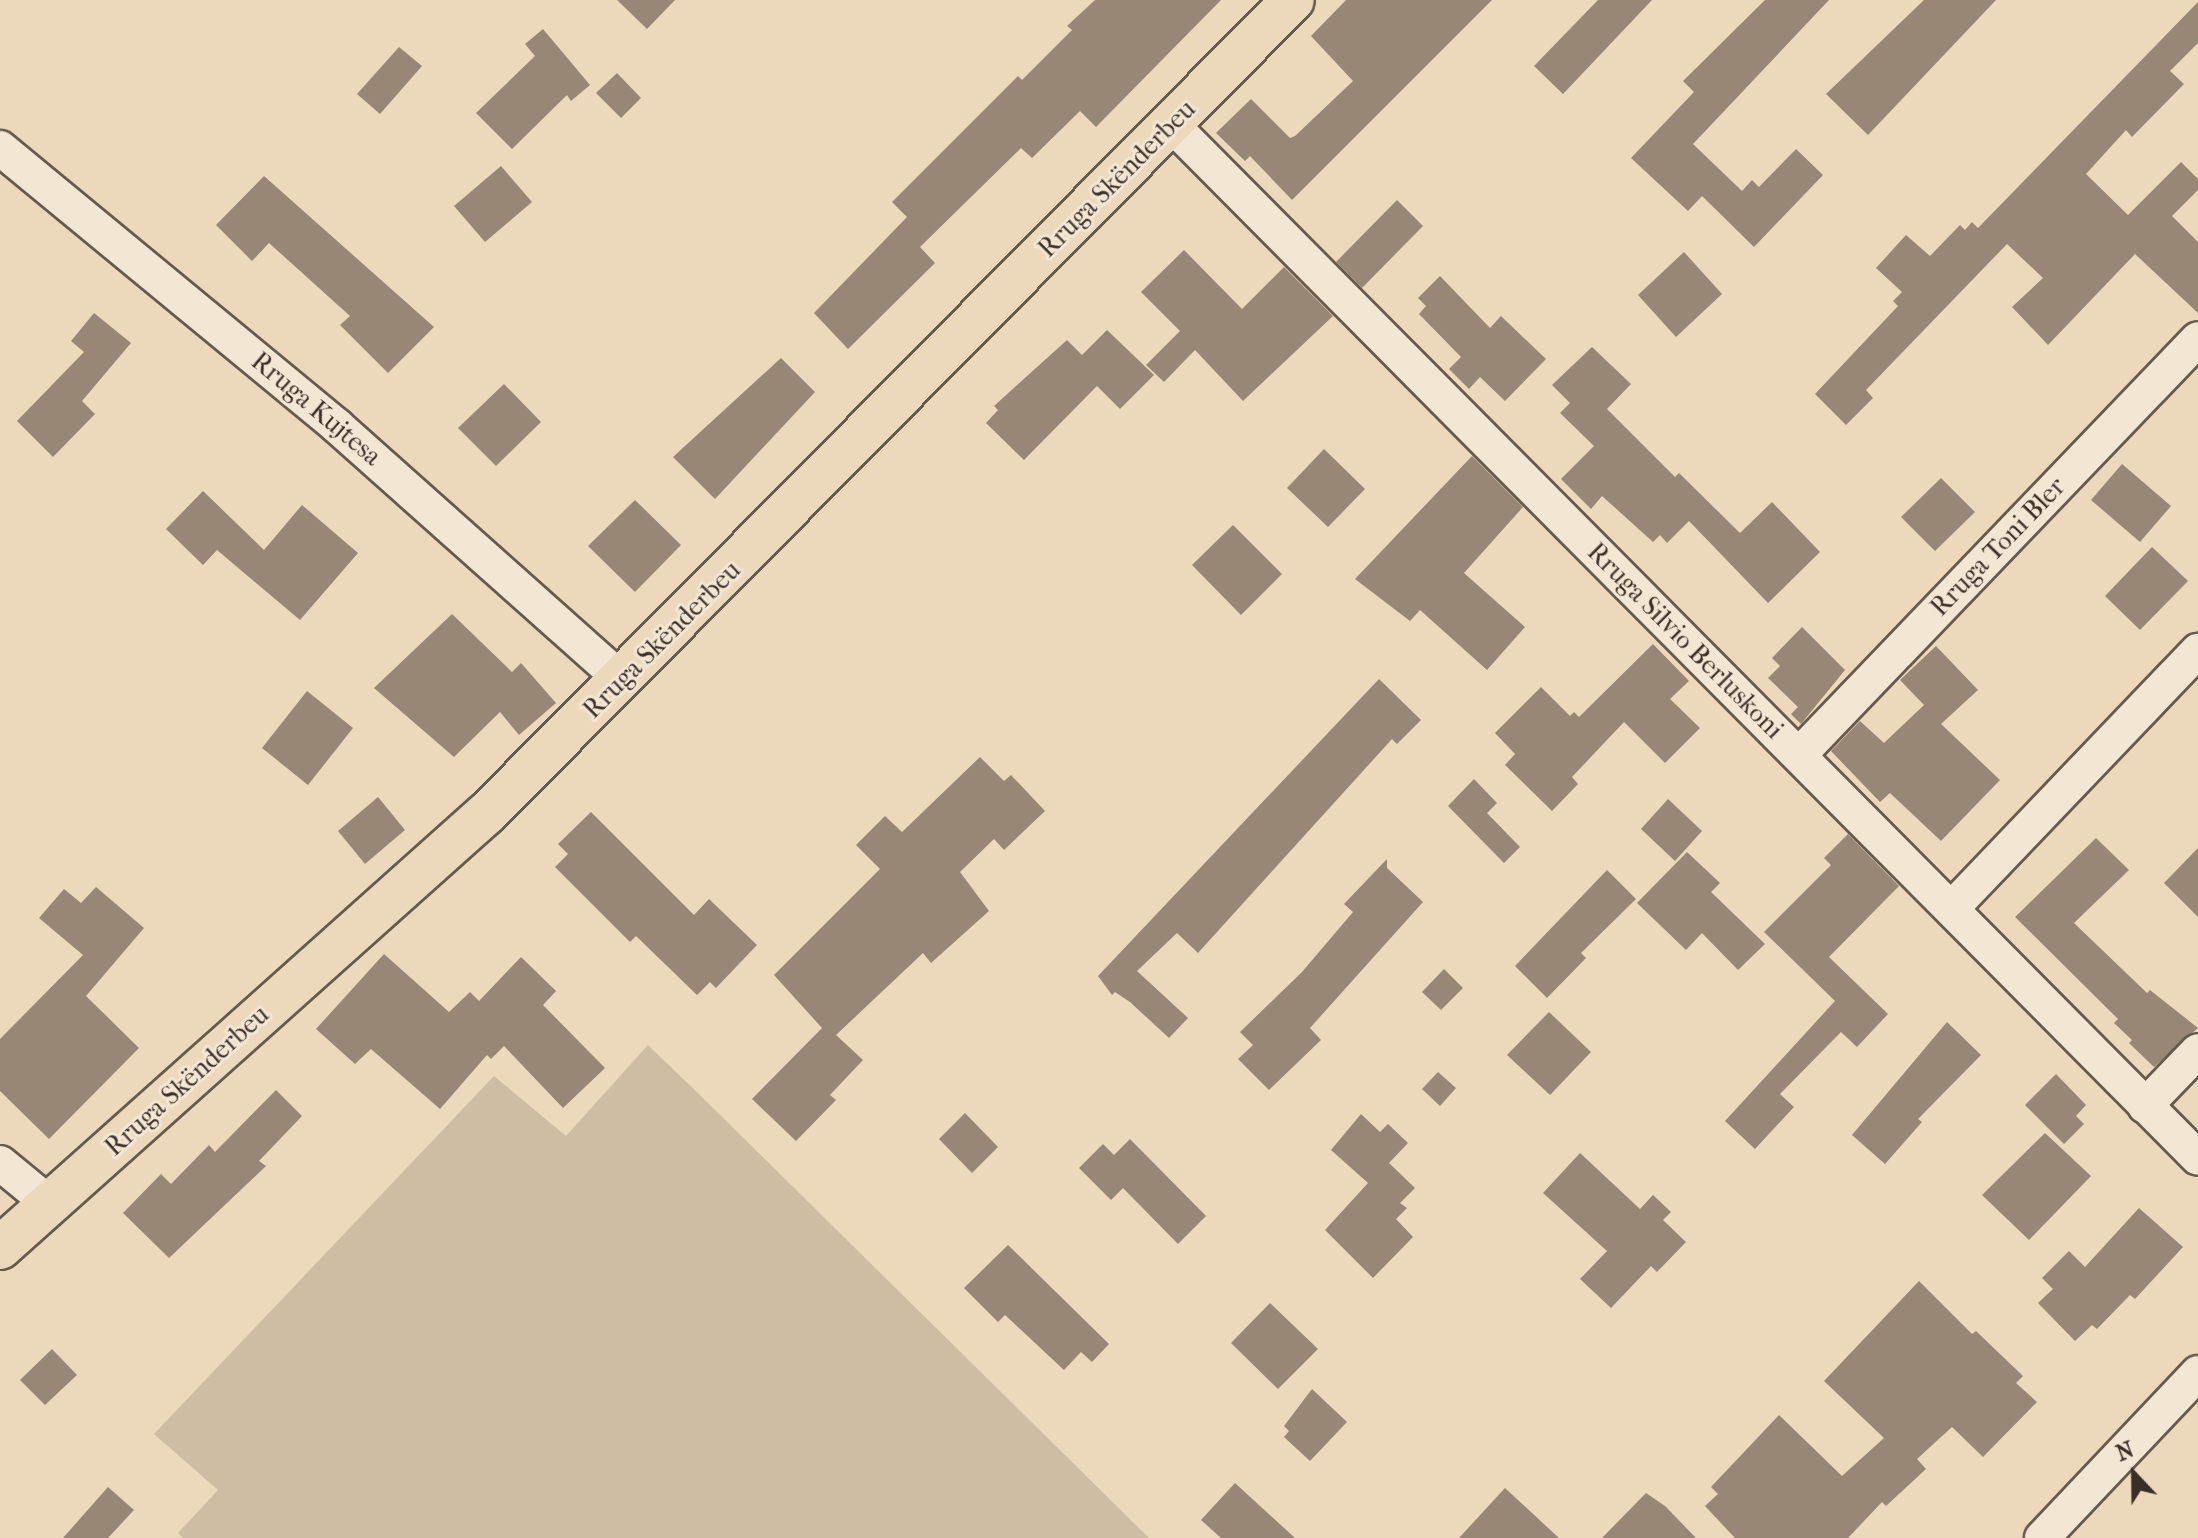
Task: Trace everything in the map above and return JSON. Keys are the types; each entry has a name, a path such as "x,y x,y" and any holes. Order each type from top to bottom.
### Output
{"main road":[{"name":"Rruga Skënderbeu","path":"0,1248 488,812 623,681 1293,0"}],"street":[{"name":"Rruga Silvio Berluskoni","path":"1171,124 2198,1158"},
{"name":"Rruga Kujtesa","path":"0,148 337,426 623,681"},
{"name":"Rruga Toni Bler","path":"1799,755 2198,339"},
{"path":"1952,908 2198,651"},
{"path":"2145,1106 2198,1051"},
{"path":"0,1163 50,1204"},
{"path":"2042,1538 2198,1373"}],"shaded area":[{"path":"648,1045 1149,1538 183,1538 178,1533 218,1490 154,1434 494,1076 566,1136"}],"building":[{"path":"617,0 675,0 647,29"},
{"path":"1095,0 1221,0 1096,127 1080,111 1032,158 1021,148 920,247 935,263 848,349 814,313 907,217 892,202 1018,76 1022,80 1072,30 1067,26"},
{"path":"1346,0 1492,0 1292,200 1250,156 1245,161 1216,133 1251,99 1290,138 1353,81 1311,36"},
{"path":"1598,0 1652,0 1563,94 1534,66"},
{"path":"1765,0 1829,0 1693,144 1742,191 1752,180 1759,187 1796,149 1823,175 1754,247 1702,196 1688,211 1631,158 1694,92 1683,81"},
{"path":"1924,0 1996,0 1868,135 1826,94"},
{"path":"2198,2 2198,43 2170,71 2184,84 2132,137 2126,130 2086,174 2128,215 2181,162 2198,179 2198,190 2172,216 2198,242 2198,313 2135,254 2048,345 2012,307 2043,278 2007,244 1866,390 1873,398 1846,425 1815,394 1898,306 1893,301 1902,292 1876,268 1906,235 1930,256 1960,225 1965,230 1972,222 1978,228"},
{"path":"543,29 590,85 571,101 567,95 512,149 476,113 535,56 525,44"},
{"path":"399,47 422,66 380,114 357,94"},
{"path":"617,73 641,98 621,118 596,93"},
{"path":"501,166 532,202 485,242 454,206"},
{"path":"264,176 434,327 388,373 340,325 350,316 269,243 252,261 216,225"},
{"path":"1397,200 1423,226 1362,288 1336,262"},
{"path":"1184,250 1242,309 1284,267 1333,316 1243,401 1195,350 1164,382 1146,365 1180,331 1141,292"},
{"path":"1684,252 1722,294 1676,337 1638,295"},
{"path":"1440,276 1490,328 1501,316 1546,359 1505,401 1480,377 1469,389 1449,369 1461,357 1419,314 1426,306 1418,298"},
{"path":"94,313 131,343 82,401 95,414 53,457 17,421 84,352 71,341"},
{"path":"1107,330 1154,375 1120,409 1097,386 1024,460 986,423 998,410 994,406 1067,340 1082,355"},
{"path":"1592,347 1631,384 1607,409 1675,477 1679,473 1740,533 1772,502 1820,552 1768,603 1689,521 1667,543 1660,535 1653,542 1602,496 1591,509 1561,479 1594,446 1560,413 1570,403 1552,385"},
{"path":"781,358 815,392 715,499 673,457"},
{"path":"504,384 541,422 496,466 458,428"},
{"path":"1324,449 1365,489 1328,527 1287,488"},
{"path":"1472,456 1523,507 1464,573 1525,627 1487,670 1420,610 1410,621 1355,579"},
{"path":"2122,464 2171,506 2140,542 2091,500"},
{"path":"1941,478 1975,512 1935,551 1901,517"},
{"path":"203,491 264,550 302,505 358,553 300,620 217,550 203,565 166,529"},
{"path":"635,500 681,545 635,592 588,546"},
{"path":"1233,525 1282,574 1241,615 1192,565"},
{"path":"2152,547 2188,581 2140,630 2105,596"},
{"path":"452,614 512,672 521,663 556,703 519,735 500,712 454,757 374,688"},
{"path":"1802,627 1845,670 1801,724 1791,714 1798,707 1768,678 1780,666 1772,658"},
{"path":"1653,644 1689,681 1670,699 1700,728 1665,763 1624,722 1572,777 1578,784 1552,811 1505,765 1515,754 1495,733 1541,687 1570,716 1574,712 1579,717"},
{"path":"1936,646 1978,690 1941,724 2000,780 1941,841 1890,793 1880,802 1831,751 1860,721 1884,743 1924,705 1900,680"},
{"path":"1379,679 1421,720 1397,744 1392,739 1198,953 1177,933 1137,971 1188,1018 1169,1038 1130,1002 1115,992 1112,995 1098,976"},
{"path":"307,691 353,728 308,785 262,748"},
{"path":"980,757 1004,781 1011,775 1045,811 1004,850 994,839 960,872 989,911 931,963 923,953 836,1035 863,1060 830,1095 836,1100 796,1141 752,1099 822,1028 774,975 880,869 856,845 885,816 902,832"},
{"path":"1474,779 1497,803 1487,813 1520,847 1504,863 1448,806"},
{"path":"378,797 405,830 365,864 338,831"},
{"path":"1668,799 1702,831 1675,861 1641,829"},
{"path":"591,812 694,915 709,899 757,945 716,988 710,982 697,995 636,936 630,942 555,867 568,854 558,844"},
{"path":"1848,834 1899,886 1829,957 1888,1014 1857,1047 1841,1032 1780,1094 1794,1107 1755,1149 1725,1121 1835,1001 1764,932 1831,865 1824,858"},
{"path":"2096,838 2129,870 2074,923 2147,993 2150,990 2198,1028 2154,1067 2114,1023 2118,1019 2015,917"},
{"path":"2198,848 2198,917 2164,883"},
{"path":"1687,852 1720,883 1711,892 1765,944 1738,970 1702,933 1686,950 1637,903"},
{"path":"1387,859 1387,868 1423,902 1310,1028 1321,1040 1269,1090 1238,1059 1253,1045 1240,1032 1302,972 1353,912 1344,904"},
{"path":"1607,870 1636,899 1581,953 1586,958 1547,998 1515,966"},
{"path":"96,887 144,928 86,996 139,1048 49,1139 0,1091 0,1039 83,955 39,918 64,889 81,903"},
{"path":"384,954 449,1012 470,992 479,1001 521,957 556,991 543,1005 605,1068 563,1108 504,1046 491,1059 487,1055 440,1109 371,1049 355,1064 316,1029"},
{"path":"1444,969 1463,988 1441,1010 1422,992"},
{"path":"1549,1012 1591,1052 1550,1095 1507,1055"},
{"path":"1947,1022 1981,1055 1918,1119 1922,1122 1885,1164 1852,1135"},
{"path":"1438,1072 1456,1088 1440,1106 1422,1089"},
{"path":"2056,1074 2086,1105 2076,1116 2084,1124 2064,1144 2025,1105"},
{"path":"276,1090 302,1116 259,1161 266,1166 169,1258 123,1213 161,1174 171,1184 209,1145 215,1152"},
{"path":"965,1113 998,1147 972,1173 939,1139"},
{"path":"1361,1114 1380,1132 1388,1124 1408,1143 1389,1163 1415,1188 1400,1203 1407,1208 1396,1219 1413,1237 1373,1278 1325,1230 1368,1183 1331,1150"},
{"path":"2045,1133 2091,1176 2029,1240 1982,1195"},
{"path":"1130,1139 1206,1216 1178,1244 1123,1188 1111,1200 1079,1168 1103,1144 1114,1155"},
{"path":"1580,1153 1640,1209 1653,1195 1671,1212 1663,1220 1686,1242 1657,1272 1651,1266 1611,1308 1580,1279 1607,1251 1543,1193"},
{"path":"2139,1208 2183,1247 2135,1299 2130,1295 2097,1329 2092,1325 2075,1341 2038,1303 2053,1289 2042,1278 2069,1251 2085,1267"},
{"path":"1008,1245 1109,1344 1092,1362 1081,1352 1064,1370 1005,1315 998,1322 964,1288"},
{"path":"1919,1281 1972,1334 1976,1331 2023,1376 2016,1383 2037,1402 1983,1457 1952,1427 1917,1459 1926,1469 1886,1506 1882,1502 1848,1538 1735,1538 1705,1506 1718,1494 1711,1487 1779,1415 1842,1476 1884,1438 1824,1381"},
{"path":"1270,1303 1318,1349 1278,1389 1231,1343"},
{"path":"52,1349 77,1375 45,1405 20,1380"},
{"path":"1312,1389 1347,1422 1310,1461 1284,1437 1289,1431 1284,1426"},
{"path":"1235,1483 1295,1538 1221,1538 1201,1520"},
{"path":"108,1487 134,1510 108,1538 63,1538"},
{"path":"1505,1488 1559,1538 1459,1538"},
{"path":"1646,1493 1665,1506 1696,1538 1602,1538"}]}
